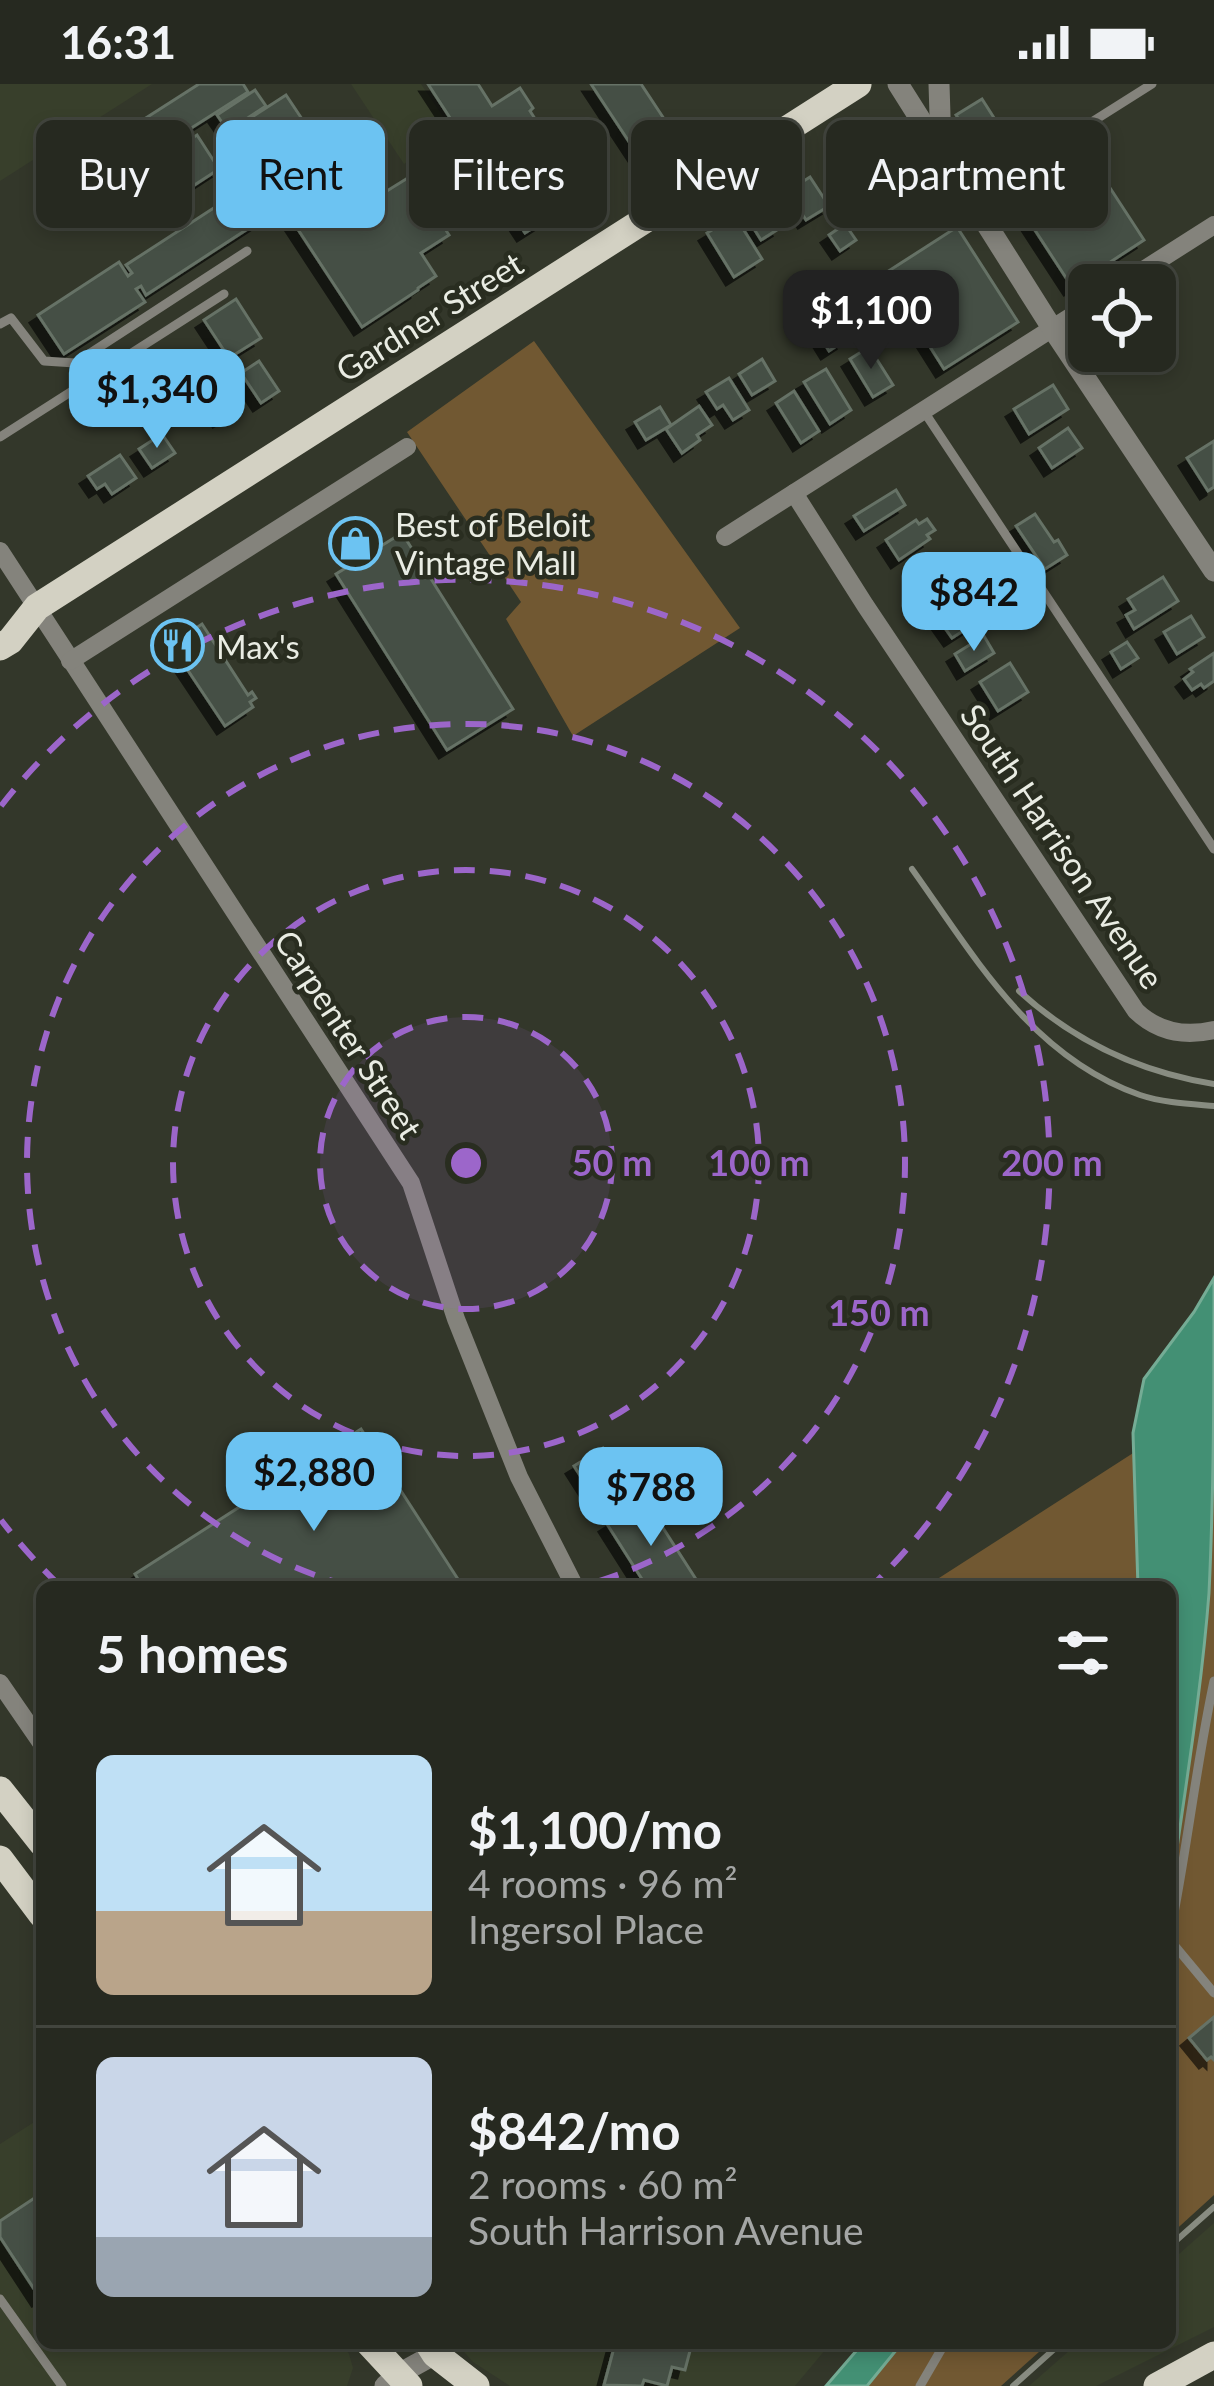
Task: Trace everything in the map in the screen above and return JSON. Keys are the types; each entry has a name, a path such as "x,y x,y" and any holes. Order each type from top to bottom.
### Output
{"main road":[{"name":"Gardner Street","path":"0,647 38,607 858,84"},
{"name":"Gardner Street","path":"0,616 38,607"},
{"path":"0,1790 36,1835"},
{"path":"0,1859 36,1907"},
{"path":"374,2349 403,2383"},
{"path":"439,2349 476,2386"},
{"path":"1157,2386 1214,2354"}],"street":[{"path":"898,84 921,120"},
{"path":"939,84 941,120"},
{"path":"1153,264 1214,225"},
{"path":"988,228 1214,571"},
{"path":"725,537 1068,318"},
{"path":"70,661 407,447"},
{"name":"South Harrison Avenue","path":"794,493 1136,1011 1150,1024 1179,1033 1214,1030"},
{"name":"Carpenter Street","path":"0,550 411,1183 456,1319 519,1477 572,1581"},
{"path":"0,1683 36,1735"},
{"path":"403,2383 433,2349"}],"lane":[{"path":"1095,120 1152,84"},
{"path":"0,324 11,318 44,361 75,363 247,251"},
{"path":"0,437 224,294"},
{"path":"923,410 1214,850"},
{"path":"1176,1907 1214,1681"},
{"path":"1176,1945 1214,1993"},
{"path":"0,2299 62,2386"},
{"path":"920,2386 942,2349"}],"shaded area":[{"path":"0,84 152,84 96,120 36,120 36,158 0,181"},
{"path":"351,84 421,84 445,120 409,120 409,161 404,164 385,135 385,120 375,120"},
{"path":"534,341 740,628 573,736 506,619 521,602 407,432"},
{"path":"1214,1278 1209,1593 1176,1855 1176,1581 1138,1581 1133,1433 1144,1379"},
{"path":"1214,1401 1214,2195 1176,2230 1176,1581 934,1581"},
{"path":"36,2121 36,2349 346,2349 353,2368 347,2386 0,2386 0,2144"},
{"path":"1214,2223 1214,2327 1176,2346 1176,2257"},
{"path":"461,2349 826,2349 795,2386 510,2386"},
{"path":"858,2349 897,2349 867,2386 826,2386"},
{"path":"874,2349 1042,2349 1001,2386 855,2386"},
{"path":"1071,2349 1170,2349 1096,2386 1029,2386"}],"building":[{"path":"199,84 243,84 248,92 192,128 192,120 143,120"},
{"path":"428,84 478,84 492,106 520,88 536,120 451,120"},
{"path":"591,84 641,84 665,120 631,120 631,145"},
{"path":"255,90 266,106 245,120 220,120 217,115"},
{"path":"286,95 303,120 248,120"},
{"path":"982,99 995,120 959,120 956,115"},
{"path":"197,135 216,171 192,187 192,138"},
{"path":"409,177 409,228 444,228 449,235 421,253 436,276 362,327 297,228 385,228 385,192"},
{"path":"810,177 826,201 826,208 806,220 802,214 802,182"},
{"path":"1108,185 1144,240 1107,264 1068,264 1068,281 1034,228 1108,228"},
{"path":"216,206 216,228 249,228 146,295 141,286 136,289 145,302 64,354 38,315 119,262 128,276 132,273 126,265 183,228 192,228 192,222"},
{"path":"715,228 743,228 762,259 734,277 707,233"},
{"path":"754,228 780,228 761,240"},
{"path":"848,228 856,240 840,251 829,235"},
{"path":"958,228 1018,322 944,369 884,274"},
{"path":"236,299 261,338 229,358 204,320"},
{"path":"834,324 844,341 829,351 818,333"},
{"path":"869,347 893,385 873,397 850,359"},
{"path":"762,359 775,381 752,395 739,374"},
{"path":"259,361 279,391 261,403 241,373"},
{"path":"826,369 851,410 830,424 804,382"},
{"path":"729,378 749,410 733,420 723,405 717,409 706,392"},
{"path":"228,384 242,407 221,419 208,395"},
{"path":"1053,385 1068,409 1029,434 1014,409"},
{"path":"794,391 819,431 801,443 776,403"},
{"path":"699,406 712,425 682,453 666,429"},
{"path":"660,407 671,425 646,440 635,422"},
{"path":"1068,428 1082,448 1052,468 1039,448"},
{"path":"162,434 175,453 152,468 139,449"},
{"path":"1214,441 1214,487 1208,491 1187,458"},
{"path":"120,455 136,478 112,494 105,484 97,489 88,476"},
{"path":"896,490 905,505 864,531 854,516"},
{"path":"1035,514 1067,555 1045,569 1016,526"},
{"path":"927,519 935,530 927,535 930,539 899,560 886,540 916,520 919,524"},
{"path":"402,533 513,709 447,750 336,574"},
{"path":"953,555 967,576 944,592 940,586 924,596 914,582"},
{"path":"997,567 1010,585 991,597 979,580"},
{"path":"1163,577 1178,601 1134,629 1126,615 1135,610 1128,599"},
{"path":"973,598 986,616 952,638 940,621"},
{"path":"1191,616 1204,637 1177,654 1164,632"},
{"path":"202,624 248,695 252,692 256,698 250,702 253,707 225,726 171,645"},
{"path":"984,636 994,653 965,671 955,654"},
{"path":"1127,642 1138,658 1121,669 1111,652"},
{"path":"1214,653 1214,681 1192,690 1184,679 1193,672 1190,669"},
{"path":"1010,663 1028,692 998,711 980,682"},
{"path":"361,1429 459,1581 139,1581 135,1574"},
{"path":"603,1448 617,1470 588,1488 574,1466"},
{"path":"645,1500 697,1581 643,1581 607,1524"},
{"path":"1214,2017 1214,2060 1207,2060 1189,2038"},
{"path":"36,2197 36,2292 0,2237 0,2221"},
{"path":"614,2349 690,2349 685,2370 672,2367 667,2386 644,2380 642,2386 604,2385"}],"railway":[{"path":"912,869 1009,1001 1067,1056 1140,1095 1214,1106"},
{"path":"1019,991 1109,1052 1160,1072 1214,1084"},
{"path":"1176,2241 1214,2207"},
{"path":"1013,2386 1054,2349"}],"place":[{"name":"Best of Beloit Vintage Mall","path":"356,543"},
{"name":"Max's","path":"177,646"}]}
